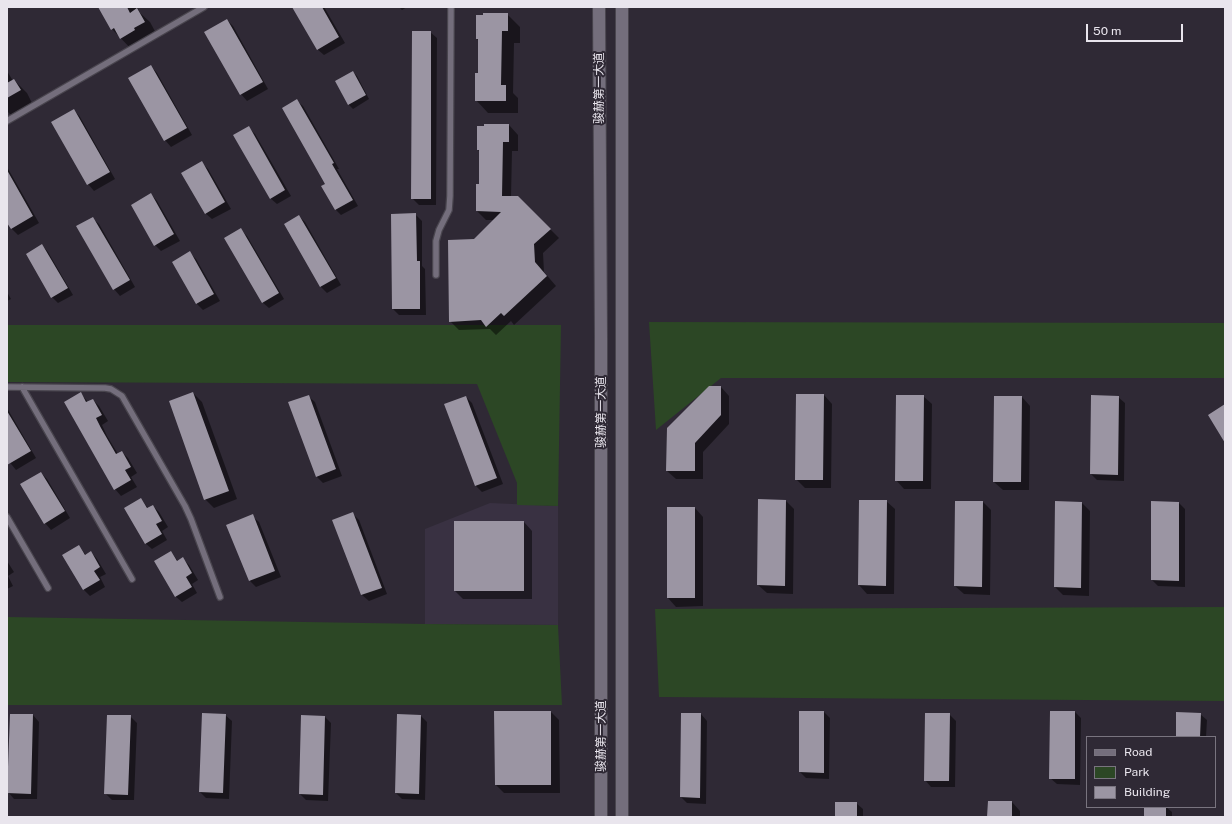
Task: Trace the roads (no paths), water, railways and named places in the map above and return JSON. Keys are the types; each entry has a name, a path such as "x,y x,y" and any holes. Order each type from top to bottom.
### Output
{"main road":[{"name":"骏赫第一大道","path":"599,7 601,817"},
{"name":"骏赫第一大道","path":"622,7 622,817"}],"lane":[{"path":"7,121 204,7"},
{"path":"436,275 436,241 449,210 450,196 451,7"},
{"path":"7,387 105,388 111,389 122,396 185,506 220,597"},
{"path":"22,387 132,580"},
{"path":"7,517 48,588"}]}
